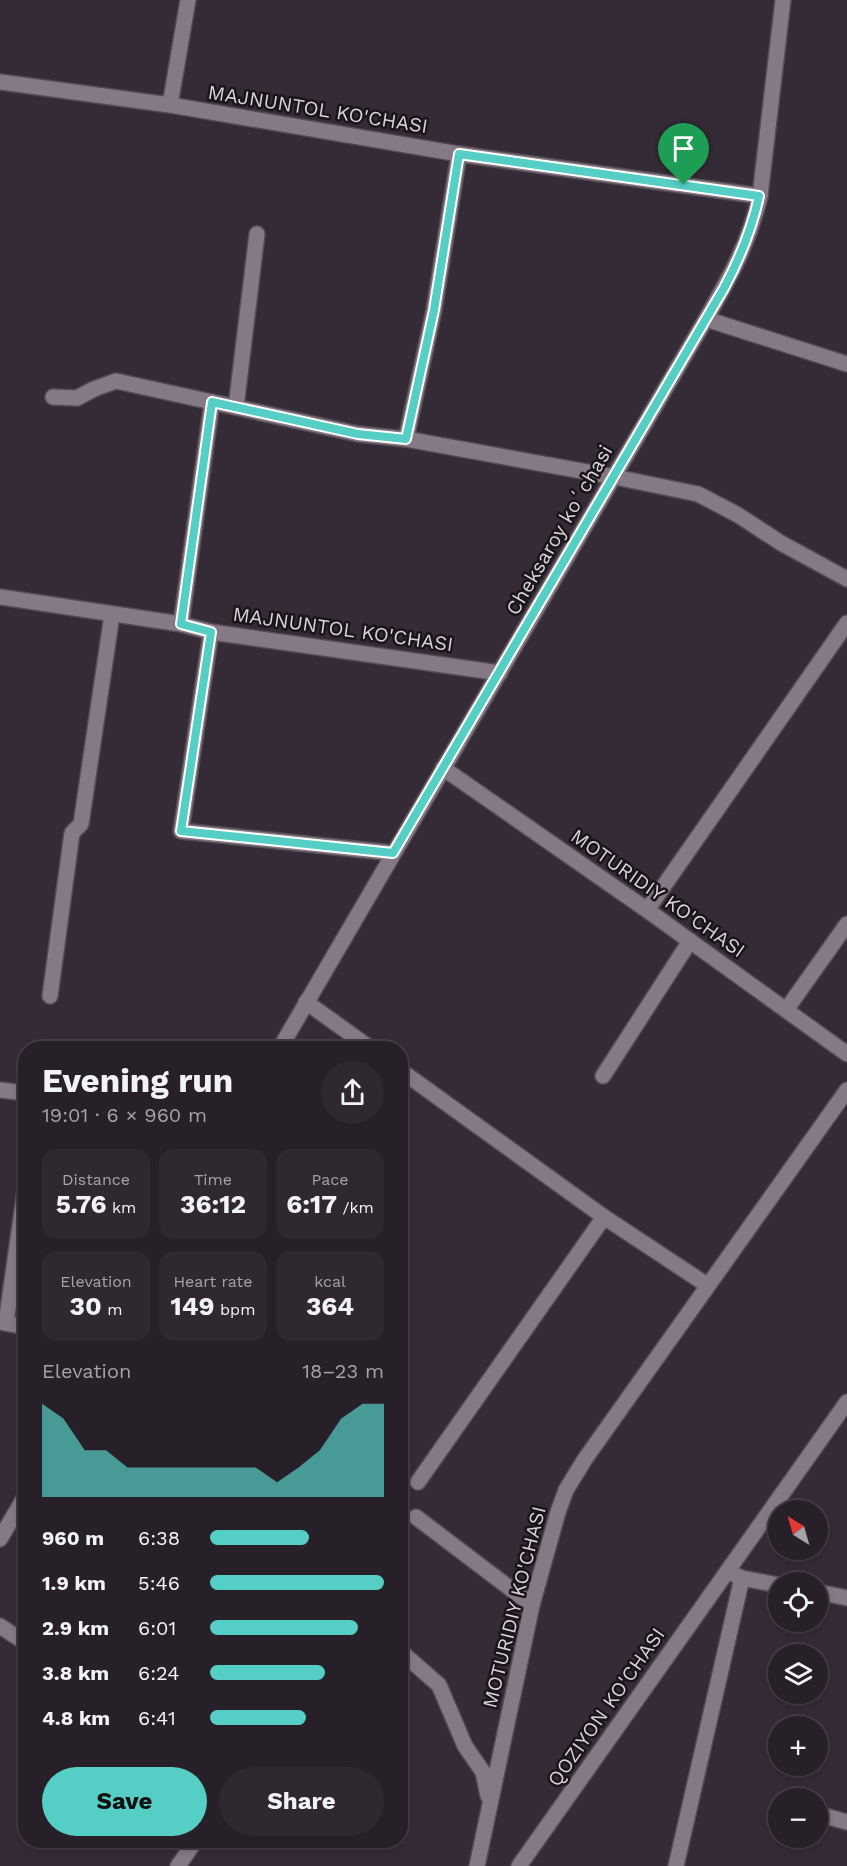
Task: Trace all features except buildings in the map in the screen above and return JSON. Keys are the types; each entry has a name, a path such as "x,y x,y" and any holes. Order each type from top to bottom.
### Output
{"street":[{"path":"170,105 188,0"},
{"name":"Cheksaroy koʻchasi","path":"284,1041 615,477 740,258 752,227 759,196 783,0"},
{"name":"MAJNUNTOL KO'CHASI","path":"0,82 170,105 459,154 759,196"},
{"path":"406,439 434,310 459,154"},
{"path":"236,407 257,234"},
{"path":"706,319 847,364"},
{"path":"53,397 77,398 116,381 358,434 406,439 698,494 847,579"},
{"path":"181,624 212,402"},
{"name":"MAJNUNTOL KO'CHASI","path":"0,597 181,624 211,632 500,673"},
{"path":"50,996 72,833 81,824 112,615"},
{"path":"647,910 847,623"},
{"path":"211,632 181,831 393,853"},
{"name":"MOTURIDIY KO'CHASI","path":"443,768 647,910 847,1054"},
{"path":"786,1010 847,924"},
{"path":"603,1077 690,941"},
{"path":"306,1002 360,1041"},
{"path":"408,1076 604,1217 707,1285"},
{"path":"0,1090 18,1092"},
{"name":"MOTURIDIY KO'CHASI","path":"477,1866 532,1605 566,1490 585,1459 707,1285 847,1090"},
{"path":"418,1482 604,1217"},
{"path":"18,1231 3,1322 18,1325"},
{"name":"QOZIYON KO'CHASI","path":"520,1866 847,1402"},
{"path":"0,1539 18,1509"},
{"path":"416,1516 532,1605"},
{"path":"727,1572 742,1578 768,1583"},
{"path":"676,1866 742,1578"},
{"path":"828,1594 847,1598"},
{"path":"0,1626 18,1638"},
{"name":"MOTURIDIY KO'CHASI","path":"408,1659 439,1685 465,1746 483,1772 490,1802"},
{"path":"828,1817 847,1822"},
{"path":"178,1866 190,1848"}],"route":[{"path":"459,154 684,185 759,196 752,227 740,258 615,477 393,853 181,831 211,632 181,624 212,402 358,434 406,439 434,310 459,154"}]}
